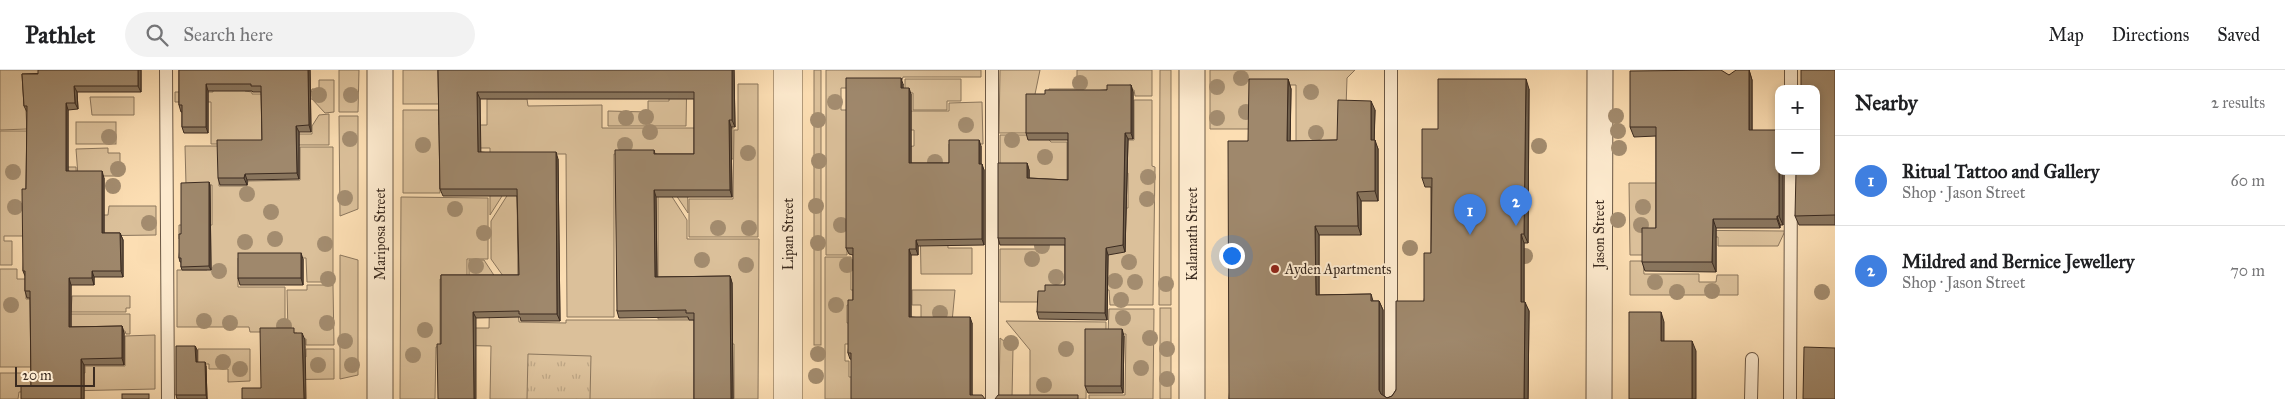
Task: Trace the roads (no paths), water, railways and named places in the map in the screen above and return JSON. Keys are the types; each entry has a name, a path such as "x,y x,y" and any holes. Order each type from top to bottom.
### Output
{"street":[{"name":"Mariposa Street","path":"380,70 380,399"},
{"name":"Lipan Street","path":"788,70 788,399"},
{"name":"Kalamath Street","path":"1192,70 1192,399"},
{"name":"Jason Street","path":"1599,399 1600,70"}],"lane":[{"path":"166,70 168,399"},
{"path":"992,70 992,399"},
{"path":"1391,70 1391,399"},
{"path":"1791,85 1792,70"},
{"path":"1790,399 1791,175"},
{"path":"1751,399 1752,359"}],"place":[{"name":"Mildred and Bernice Jewellery","path":"1516,226"},
{"name":"Ritual Tattoo and Gallery","path":"1470,235"},
{"name":"Ayden Apartments","path":"1275,269"}]}
